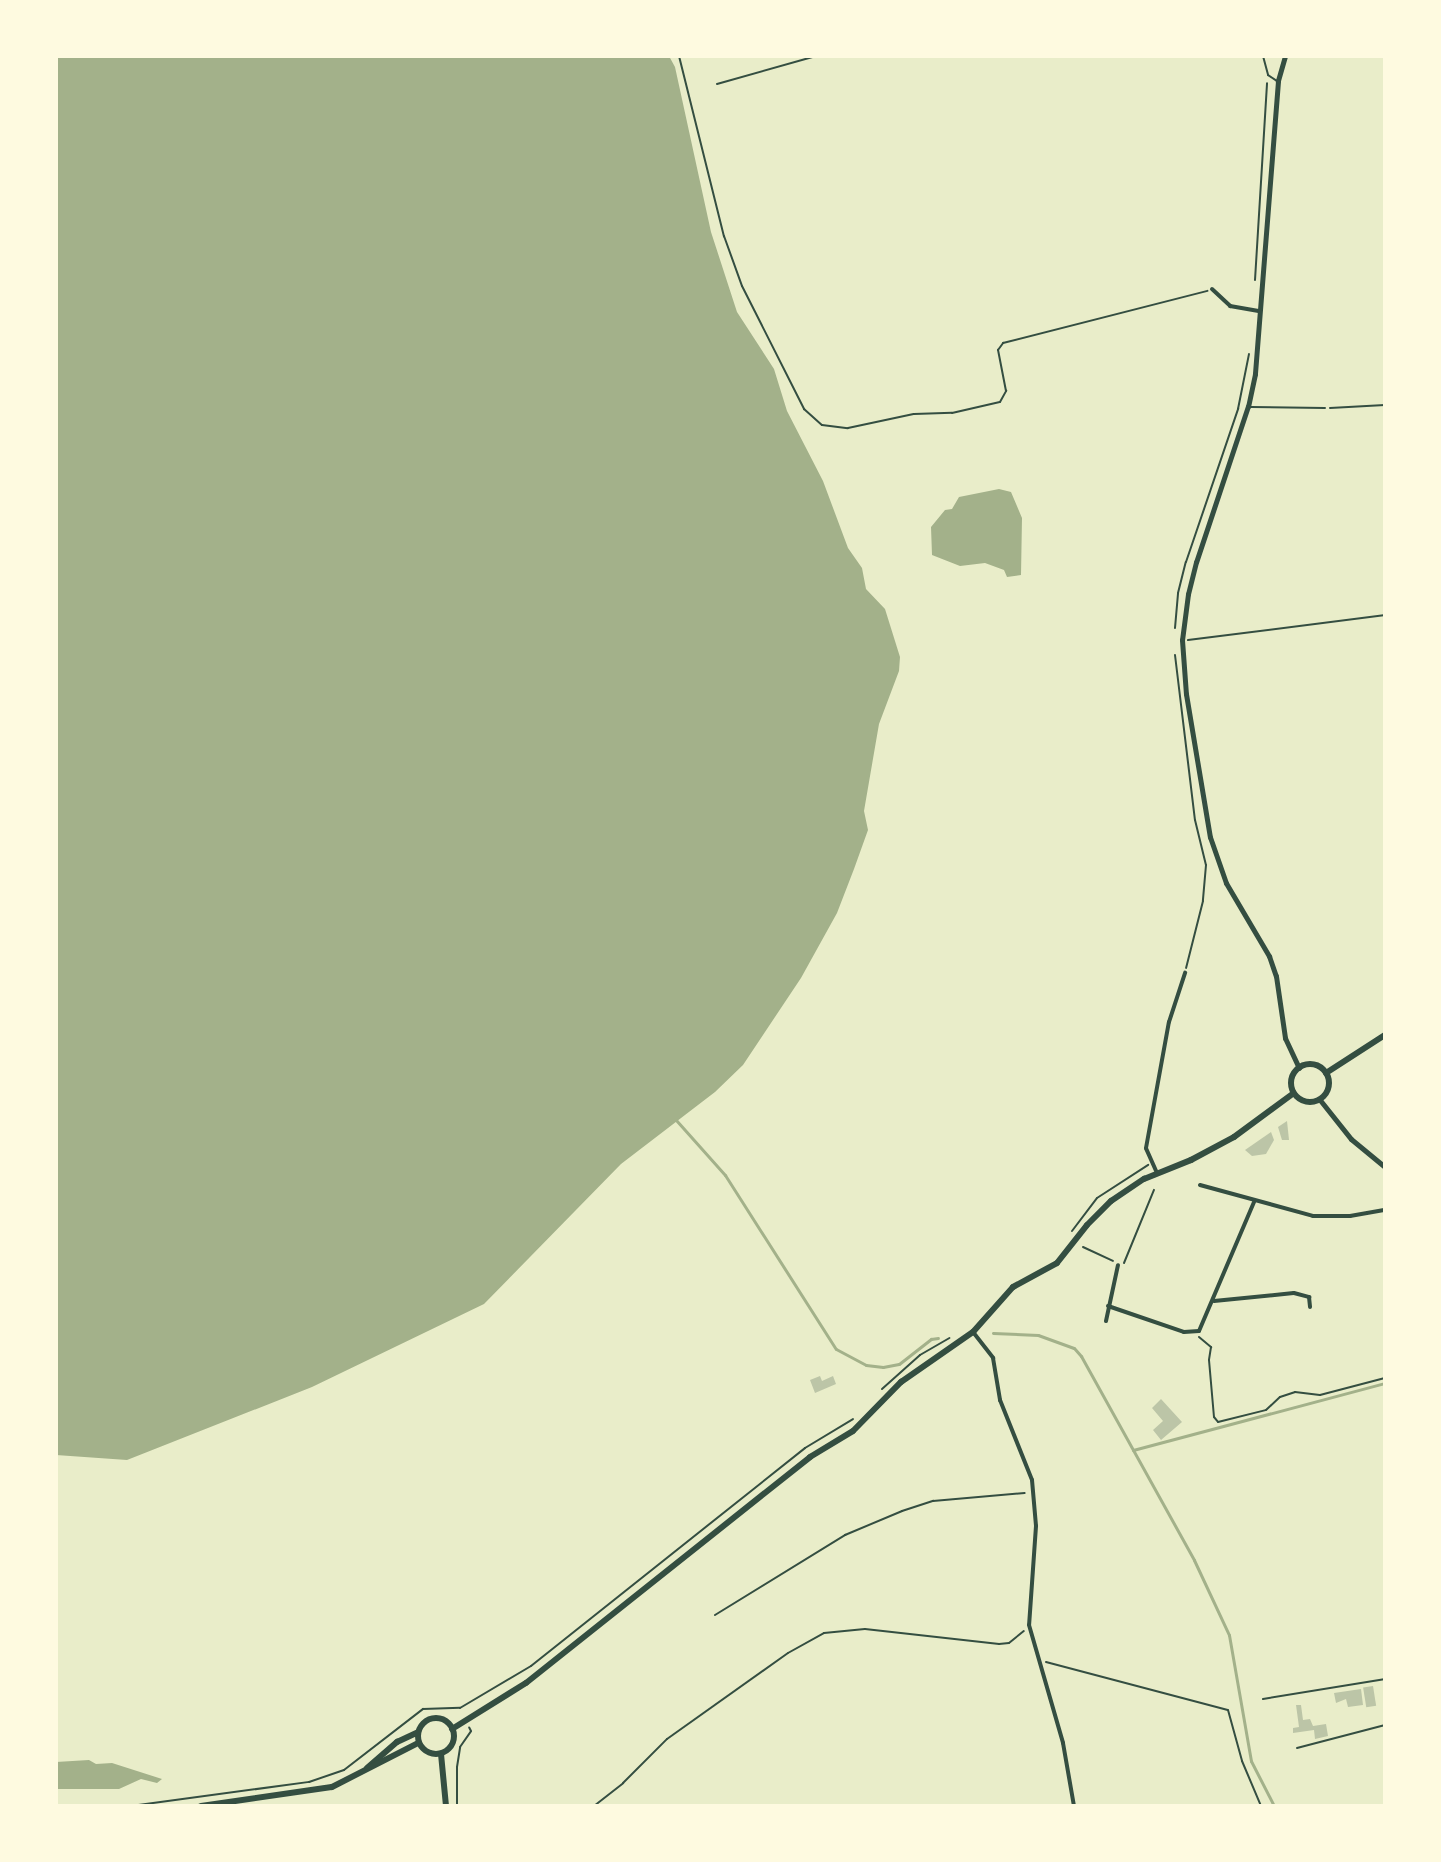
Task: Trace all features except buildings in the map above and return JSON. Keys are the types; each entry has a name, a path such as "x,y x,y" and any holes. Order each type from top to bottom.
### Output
{"main road":[{"path":"1326,1073 1385,1035"},
{"path":"1317,1065 1326,1073 1330,1085 1320,1100 1309,1103 1294,1093 1291,1082 1299,1068 1317,1065"},
{"path":"452,1729 555,1661 802,1463 853,1431 919,1368 973,1332 1013,1287 1063,1259 1087,1225 1111,1201 1157,1173 1191,1160 1234,1137 1294,1093"},
{"path":"436,1718 446,1721 452,1729 452,1744 441,1754 430,1754 418,1743 422,1723 436,1718"},
{"path":"365,1771 397,1742 418,1732"},
{"path":"201,1806 319,1790 365,1771 418,1743"},
{"path":"441,1754 446,1806"}],"street":[{"path":"1285,56 1278,81 1262,311 1248,406 1196,562 1179,640 1210,837 1226,883 1269,956 1276,976 1285,1038 1299,1068"},
{"path":"1212,289 1230,306 1262,311"},
{"path":"1157,1173 1146,1148 1169,1022 1185,973"},
{"path":"1320,1100 1351,1139 1385,1167"},
{"path":"1200,1185 1313,1216 1350,1216 1385,1210"},
{"path":"1108,1306 1184,1332 1196,1332 1204,1325 1254,1202"},
{"path":"1106,1321 1118,1265"},
{"path":"1214,1301 1294,1293 1309,1297 1310,1307"},
{"path":"973,1332 993,1358 1000,1400 1033,1488 1036,1526 1029,1625 1063,1743 1074,1806"}],"lane":[{"path":"1263,56 1268,75 1278,81"},
{"path":"1248,406 1325,408"},
{"path":"1263,1699 1385,1679"},
{"path":"1297,1748 1385,1725"}],"path":[{"path":"679,56 724,236 742,286 810,416 822,425 848,428 914,414 952,413 1000,402 1006,391 998,350 1003,343 1212,289"},
{"path":"717,84 816,56"},
{"path":"1255,289 1268,75"},
{"path":"1250,345 1238,409 1186,562 1177,601 1179,640 1385,615"},
{"path":"1325,408 1385,405"},
{"path":"1175,651 1183,737 1206,865 1203,901 1185,973"},
{"path":"1076,1225 1109,1189 1152,1162"},
{"path":"1083,1247 1123,1265 1154,1190"},
{"path":"1196,1332 1211,1347 1211,1389 1218,1422 1266,1410 1280,1397 1295,1392 1320,1395 1385,1378"},
{"path":"715,1615 845,1535 902,1511 933,1501 1019,1495 1033,1488"},
{"path":"131,1806 309,1782 344,1770 423,1709 460,1708 531,1666 731,1506"},
{"path":"594,1806 623,1783 667,1739 788,1653 824,1633 865,1629 999,1644 1009,1643 1029,1625"},
{"path":"1038,1660 1228,1710 1242,1761 1261,1806"},
{"path":"457,1806 460,1747 471,1731 466,1721"}],"shaded area":[{"path":"56,56 669,56 675,67 711,232 737,312 774,369 787,411 823,481 848,548 862,568 866,589 885,609 900,657 899,671 879,724 864,811 868,830 854,869 837,913 801,978 743,1065 715,1092 621,1164 484,1304 312,1387 127,1460 56,1455"},
{"path":"999,489 1011,492 1022,518 1021,575 1007,577 1004,570 985,563 960,566 932,555 931,527 945,510 952,509 959,497"},
{"path":"89,1760 96,1764 112,1763 162,1779 157,1783 141,1779 119,1789 56,1789 56,1762"}],"waterway":[{"path":"676,1120 725,1175 836,1349 866,1365 883,1367 899,1364 931,1339 938,1338"},
{"path":"993,1333 1038,1335 1074,1348 1081,1356 1194,1560 1229,1635 1251,1761 1274,1806"},
{"path":"1133,1450 1385,1383"}]}
